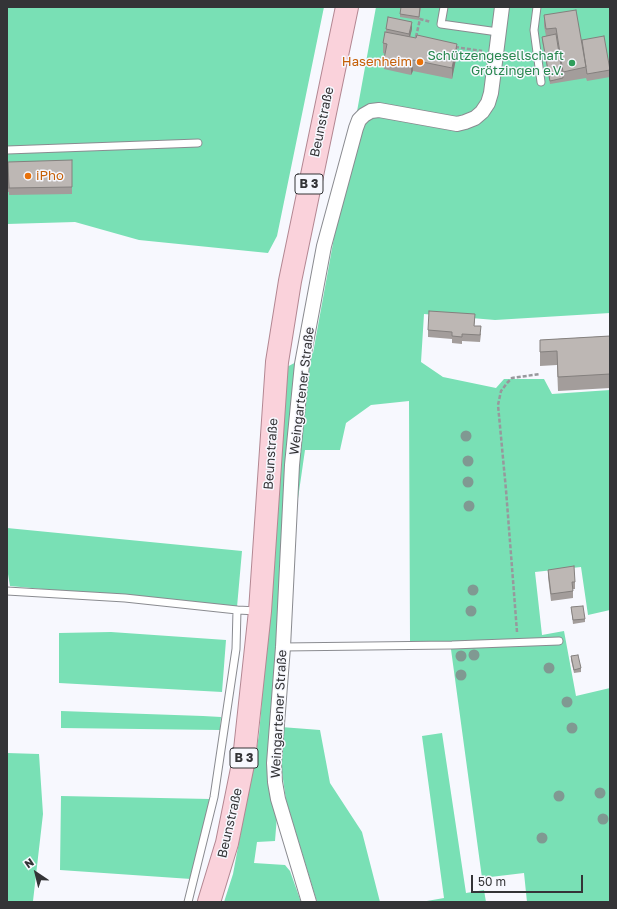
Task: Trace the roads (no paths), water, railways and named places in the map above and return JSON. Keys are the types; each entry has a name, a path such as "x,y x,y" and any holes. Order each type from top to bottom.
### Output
{"main road":[{"name":"Beunstraße","path":"209,902 227,843 244,759 260,611 277,362 290,281 347,7"}],"street":[{"name":"Weingartener Straße","path":"309,902 278,799 274,763 283,647 292,465 302,364 324,246 356,128 364,115 371,111 378,110 452,124 465,122 475,118 482,112 488,103 491,93 502,7"}],"lane":[{"path":"444,7 441,24 498,32"},
{"path":"537,7 534,30 541,82"},
{"path":"7,150 198,143"},
{"path":"7,591 125,598 237,610 260,611"},
{"path":"188,902 214,797 236,649 237,610"},
{"path":"283,647 452,645 559,641"}],"place":[{"name":"Hasenheim","path":"420,62"},
{"name":"Schützengesellschaft Grötzingen e.V.","path":"572,63"},
{"name":"iPho","path":"28,176"}]}
